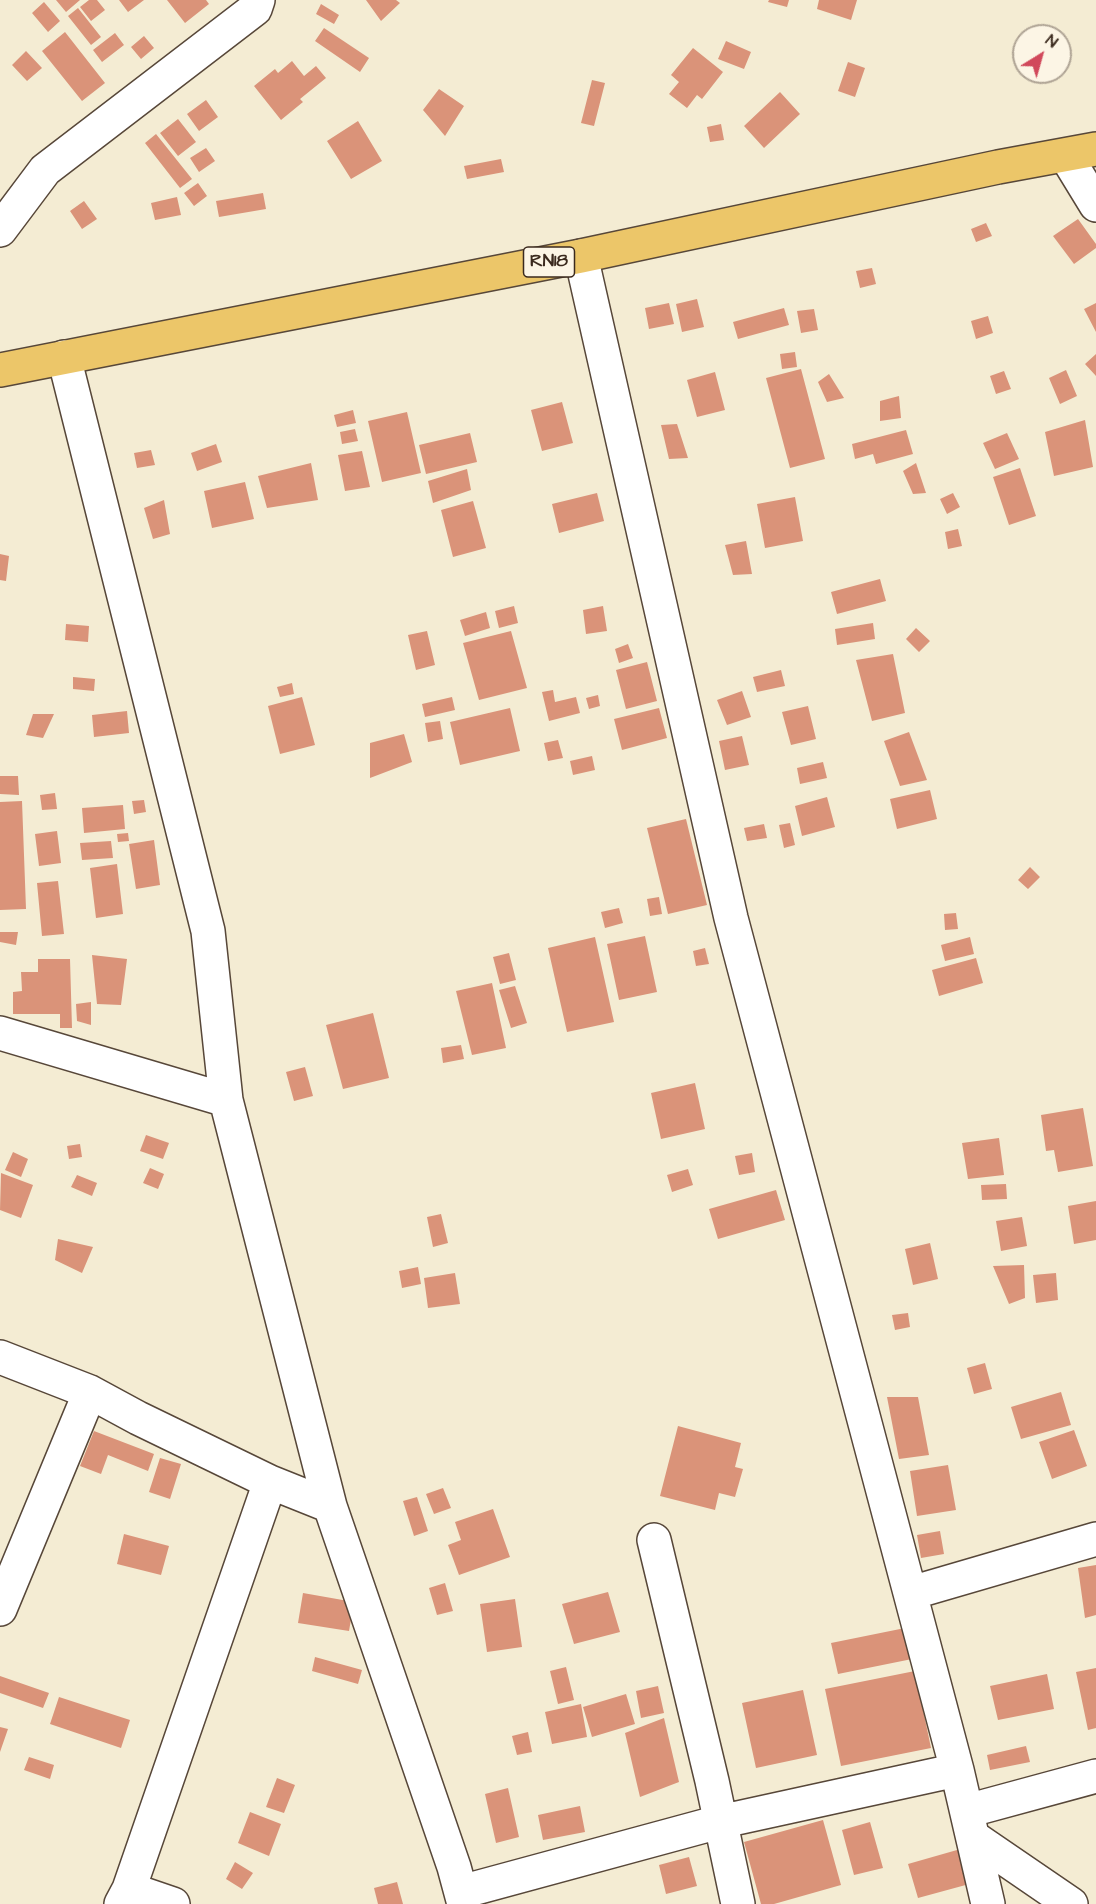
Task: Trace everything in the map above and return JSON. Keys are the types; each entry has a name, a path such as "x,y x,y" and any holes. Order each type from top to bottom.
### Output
{"main road":[{"name":"RN18","path":"0,370 580,256 998,167 1081,152"}],"street":[{"path":"0,230 45,170 255,9 258,0"},
{"path":"1081,152 1096,205"},
{"path":"580,256 730,918 911,1593 957,1770 988,1904"},
{"path":"64,357 208,931 226,1100 330,1506 454,1867 462,1898 719,1822 957,1770"},
{"path":"0,1033 226,1100"},
{"path":"0,1357 90,1392 270,1482 330,1506"},
{"path":"0,1609 90,1392"},
{"path":"173,1904 125,1897 270,1482"},
{"path":"911,1593 1096,1539"},
{"path":"654,1540 700,1728 738,1904"},
{"path":"970,1824 1096,1776"},
{"path":"970,1824 1071,1904"}],"building":[{"path":"56,0 80,0 66,12"},
{"path":"89,0 97,0 105,10 91,21 80,7"},
{"path":"119,0 144,0 128,12"},
{"path":"167,0 206,0 209,4 185,23"},
{"path":"366,0 396,0 400,3 381,21"},
{"path":"769,0 789,0 787,7 768,2"},
{"path":"819,0 857,0 851,20 817,9"},
{"path":"44,2 60,21 48,32 32,13"},
{"path":"321,4 339,15 334,24 316,14"},
{"path":"78,8 101,37 91,45 68,16"},
{"path":"324,28 369,58 360,72 315,41"},
{"path":"65,32 105,83 82,101 42,51"},
{"path":"115,33 124,45 102,62 93,50"},
{"path":"144,36 154,48 141,59 131,47"},
{"path":"726,41 751,52 744,69 718,59"},
{"path":"693,48 723,72 702,99 697,95 687,108 669,94 679,82 671,75"},
{"path":"26,51 42,68 27,81 12,65"},
{"path":"292,61 304,76 316,66 326,78 300,99 303,102 281,120 254,86 275,69 278,73"},
{"path":"848,62 865,68 855,97 838,91"},
{"path":"592,80 605,83 594,126 581,123"},
{"path":"439,89 464,106 445,136 423,110"},
{"path":"780,92 800,114 764,148 744,126"},
{"path":"206,100 218,117 199,131 187,114"},
{"path":"178,119 196,142 178,156 160,133"},
{"path":"358,121 382,161 351,179 327,141"},
{"path":"721,124 724,140 710,142 707,127"},
{"path":"156,134 192,179 180,188 145,143"},
{"path":"206,148 215,161 199,172 190,158"},
{"path":"501,159 504,172 467,179 464,166"},
{"path":"198,183 207,196 194,206 184,193"},
{"path":"263,193 266,209 219,217 216,201"},
{"path":"177,197 181,215 155,220 151,203"},
{"path":"84,201 97,219 82,229 70,211"},
{"path":"1078,219 1096,244 1096,248 1074,264 1053,236"},
{"path":"986,223 992,236 976,242 971,229"},
{"path":"872,268 876,284 860,288 856,271"},
{"path":"697,299 704,327 682,332 676,304"},
{"path":"669,303 674,324 649,329 645,308"},
{"path":"1096,303 1096,332 1084,309"},
{"path":"784,308 789,325 738,339 733,322"},
{"path":"814,309 818,330 801,333 797,311"},
{"path":"988,316 993,333 976,339 971,321"},
{"path":"795,352 797,367 782,369 780,354"},
{"path":"1096,354 1096,376 1085,364"},
{"path":"801,369 825,459 790,468 766,378"},
{"path":"1066,370 1077,396 1060,404 1049,378"},
{"path":"1004,371 1011,389 996,394 990,376"},
{"path":"715,372 725,410 697,417 687,380"},
{"path":"829,374 844,398 827,402 818,382"},
{"path":"899,396 901,418 880,421 880,401"},
{"path":"562,402 573,443 542,451 531,410"},
{"path":"353,410 356,423 337,427 334,415"},
{"path":"407,412 421,473 382,482 368,421"},
{"path":"1085,420 1093,467 1054,476 1045,432"},
{"path":"677,424 688,458 669,459 661,425"},
{"path":"355,429 358,441 342,444 340,432"},
{"path":"906,430 913,454 876,464 873,454 855,459 852,444"},
{"path":"470,433 477,462 426,474 419,445"},
{"path":"1007,433 1019,459 995,469 983,443"},
{"path":"216,444 222,462 197,471 191,453"},
{"path":"151,450 155,465 137,468 134,453"},
{"path":"362,451 370,487 345,491 338,455"},
{"path":"311,463 318,500 267,508 258,476"},
{"path":"916,463 926,493 913,494 903,471"},
{"path":"1020,468 1036,516 1009,525 993,477"},
{"path":"467,469 471,490 433,503 428,481"},
{"path":"245,482 254,519 212,528 204,491"},
{"path":"597,493 604,521 559,533 552,504"},
{"path":"953,493 960,507 947,514 940,499"},
{"path":"795,497 803,541 765,548 757,504"},
{"path":"164,500 170,534 153,539 144,508"},
{"path":"473,501 486,548 453,557 441,510"},
{"path":"958,529 962,546 948,549 945,532"},
{"path":"746,541 752,574 733,575 725,545"},
{"path":"0,554 9,556 6,581 0,580"},
{"path":"880,579 886,601 837,614 831,592"},
{"path":"514,606 518,623 499,628 495,611"},
{"path":"603,606 607,631 586,634 583,610"},
{"path":"486,612 490,628 465,636 460,620"},
{"path":"873,623 875,639 837,645 835,629"},
{"path":"66,624 89,626 88,642 65,640"},
{"path":"916,628 930,641 919,652 906,639"},
{"path":"427,631 435,665 416,670 408,635"},
{"path":"511,631 527,688 479,700 463,643"},
{"path":"628,644 633,658 619,663 615,649"},
{"path":"893,654 905,713 872,721 856,660"},
{"path":"647,662 657,701 626,709 616,670"},
{"path":"781,670 785,686 757,692 753,677"},
{"path":"73,677 95,679 94,691 73,689"},
{"path":"292,683 294,694 280,697 277,687"},
{"path":"553,690 555,702 576,697 580,713 549,721 542,692"},
{"path":"742,691 751,717 727,725 717,700"},
{"path":"598,695 600,706 589,709 586,698"},
{"path":"302,697 315,745 280,754 268,706"},
{"path":"452,697 455,710 425,717 422,704"},
{"path":"808,706 816,739 791,745 782,712"},
{"path":"510,708 520,751 460,765 450,722"},
{"path":"659,708 667,738 622,750 614,719"},
{"path":"127,711 129,733 94,737 92,715"},
{"path":"33,714 54,714 43,738 26,735"},
{"path":"440,721 443,739 428,742 425,723"},
{"path":"909,732 927,780 900,786 884,741"},
{"path":"404,734 412,762 370,778 370,743"},
{"path":"742,736 749,765 725,770 719,741"},
{"path":"558,740 563,758 548,761 544,743"},
{"path":"592,756 595,770 573,775 570,761"},
{"path":"823,762 827,778 800,784 797,768"},
{"path":"0,776 18,776 19,795 0,794"},
{"path":"930,790 937,819 897,829 890,799"},
{"path":"55,793 57,809 42,810 40,795"},
{"path":"827,797 835,827 802,836 795,806"},
{"path":"144,800 146,812 134,814 132,801"},
{"path":"22,801 26,909 0,910 0,802"},
{"path":"123,805 125,829 84,833 82,808"},
{"path":"686,819 707,905 668,914 647,828"},
{"path":"790,823 795,845 784,848 779,825"},
{"path":"764,824 767,838 747,841 744,828"},
{"path":"57,831 61,863 39,866 35,834"},
{"path":"128,833 129,841 118,842 117,834"},
{"path":"154,840 160,885 136,889 129,844"},
{"path":"111,841 113,858 82,860 80,843"},
{"path":"117,864 123,914 96,918 90,868"},
{"path":"1030,867 1040,877 1028,889 1018,880"},
{"path":"58,881 64,934 42,936 37,883"},
{"path":"659,897 662,914 650,916 647,899"},
{"path":"619,908 623,923 605,928 601,912"},
{"path":"956,913 958,929 945,930 944,914"},
{"path":"0,932 18,932 16,945 0,942"},
{"path":"645,936 657,992 619,1000 607,944"},
{"path":"595,937 614,1022 567,1032 548,948"},
{"path":"970,937 974,954 945,961 941,945"},
{"path":"705,948 709,964 696,966 693,951"},
{"path":"509,953 516,980 500,984 493,957"},
{"path":"92,955 127,959 121,1005 97,1004"},
{"path":"976,958 983,983 939,996 932,970"},
{"path":"38,959 70,959 72,1028 60,1028 60,1014 13,1014 13,992 22,991 21,972 38,972"},
{"path":"492,983 506,1048 472,1055 456,991"},
{"path":"515,986 527,1023 511,1028 499,990"},
{"path":"91,1002 91,1025 77,1021 76,1004"},
{"path":"373,1013 389,1078 343,1089 326,1025"},
{"path":"461,1045 464,1059 443,1063 441,1048"},
{"path":"305,1067 313,1096 294,1101 286,1072"},
{"path":"695,1083 705,1129 661,1139 651,1093"},
{"path":"1083,1108 1093,1166 1058,1172 1054,1150 1046,1151 1041,1115"},
{"path":"146,1135 169,1143 163,1159 140,1151"},
{"path":"999,1138 1004,1175 968,1179 962,1143"},
{"path":"80,1144 82,1157 69,1159 67,1146"},
{"path":"13,1152 28,1159 21,1177 5,1170"},
{"path":"752,1153 755,1172 739,1175 735,1156"},
{"path":"150,1168 164,1174 158,1189 143,1183"},
{"path":"688,1169 693,1185 672,1192 667,1175"},
{"path":"1,1173 33,1185 21,1218 0,1210"},
{"path":"77,1175 97,1183 92,1196 71,1187"},
{"path":"1006,1184 1007,1199 982,1200 981,1185"},
{"path":"776,1190 785,1220 718,1239 709,1209"},
{"path":"1096,1201 1096,1240 1074,1244 1068,1206"},
{"path":"441,1214 448,1243 433,1247 427,1217"},
{"path":"1022,1217 1027,1246 1001,1251 996,1221"},
{"path":"58,1239 93,1247 82,1273 55,1260"},
{"path":"930,1243 938,1279 913,1285 905,1249"},
{"path":"1024,1265 1025,1298 1009,1304 993,1266"},
{"path":"418,1267 421,1284 402,1288 399,1271"},
{"path":"455,1273 460,1304 428,1308 424,1278"},
{"path":"1056,1273 1058,1300 1036,1303 1033,1275"},
{"path":"908,1313 910,1327 895,1330 892,1315"},
{"path":"985,1363 992,1389 974,1394 967,1368"},
{"path":"1061,1392 1071,1425 1021,1439 1011,1407"},
{"path":"887,1397 918,1397 929,1455 899,1459"},
{"path":"678,1426 741,1443 735,1467 743,1469 735,1497 719,1493 715,1510 660,1496"},
{"path":"1074,1430 1087,1466 1052,1479 1039,1442"},
{"path":"94,1431 154,1454 148,1471 108,1455 101,1474 80,1466"},
{"path":"160,1458 181,1464 170,1499 149,1492"},
{"path":"948,1465 956,1510 917,1516 910,1471"},
{"path":"443,1488 451,1508 434,1514 426,1494"},
{"path":"417,1497 428,1531 414,1536 403,1501"},
{"path":"493,1509 510,1557 459,1575 448,1545 461,1540 455,1522"},
{"path":"940,1531 944,1554 921,1558 917,1535"},
{"path":"124,1534 169,1546 161,1575 117,1564"},
{"path":"1096,1565 1096,1615 1085,1618 1078,1568"},
{"path":"445,1583 453,1611 437,1615 429,1588"},
{"path":"608,1592 620,1632 574,1644 562,1604"},
{"path":"303,1593 354,1602 349,1631 298,1623"},
{"path":"515,1599 522,1647 487,1652 480,1604"},
{"path":"910,1627 917,1658 838,1674 831,1643"},
{"path":"315,1657 362,1670 358,1684 312,1671"},
{"path":"566,1667 574,1700 558,1704 550,1671"},
{"path":"1096,1668 1096,1728 1088,1730 1076,1672"},
{"path":"915,1671 931,1748 841,1766 825,1689"},
{"path":"1047,1674 1054,1709 998,1720 990,1686"},
{"path":"0,1676 49,1693 43,1708 0,1693"},
{"path":"658,1686 664,1713 641,1718 636,1691"},
{"path":"803,1690 817,1755 756,1768 742,1703"},
{"path":"626,1694 635,1724 592,1737 583,1707"},
{"path":"59,1697 130,1720 121,1748 50,1724"},
{"path":"581,1704 587,1737 552,1744 545,1712"},
{"path":"664,1718 679,1782 640,1797 625,1733"},
{"path":"0,1727 8,1729 0,1752"},
{"path":"528,1732 532,1752 517,1755 512,1736"},
{"path":"1026,1746 1030,1762 990,1770 987,1755"},
{"path":"29,1757 54,1765 50,1779 24,1770"},
{"path":"277,1778 295,1785 284,1813 266,1807"},
{"path":"508,1788 519,1837 496,1843 485,1794"},
{"path":"580,1806 585,1832 543,1840 538,1815"},
{"path":"250,1812 281,1824 269,1856 238,1843"},
{"path":"823,1820 841,1885 774,1904 761,1904 744,1842"},
{"path":"870,1822 883,1868 854,1875 842,1830"},
{"path":"964,1848 973,1883 918,1898 908,1864"},
{"path":"689,1857 697,1886 666,1894 659,1865"},
{"path":"235,1862 253,1873 242,1889 226,1879"},
{"path":"397,1882 403,1904 378,1904 374,1888"}]}
